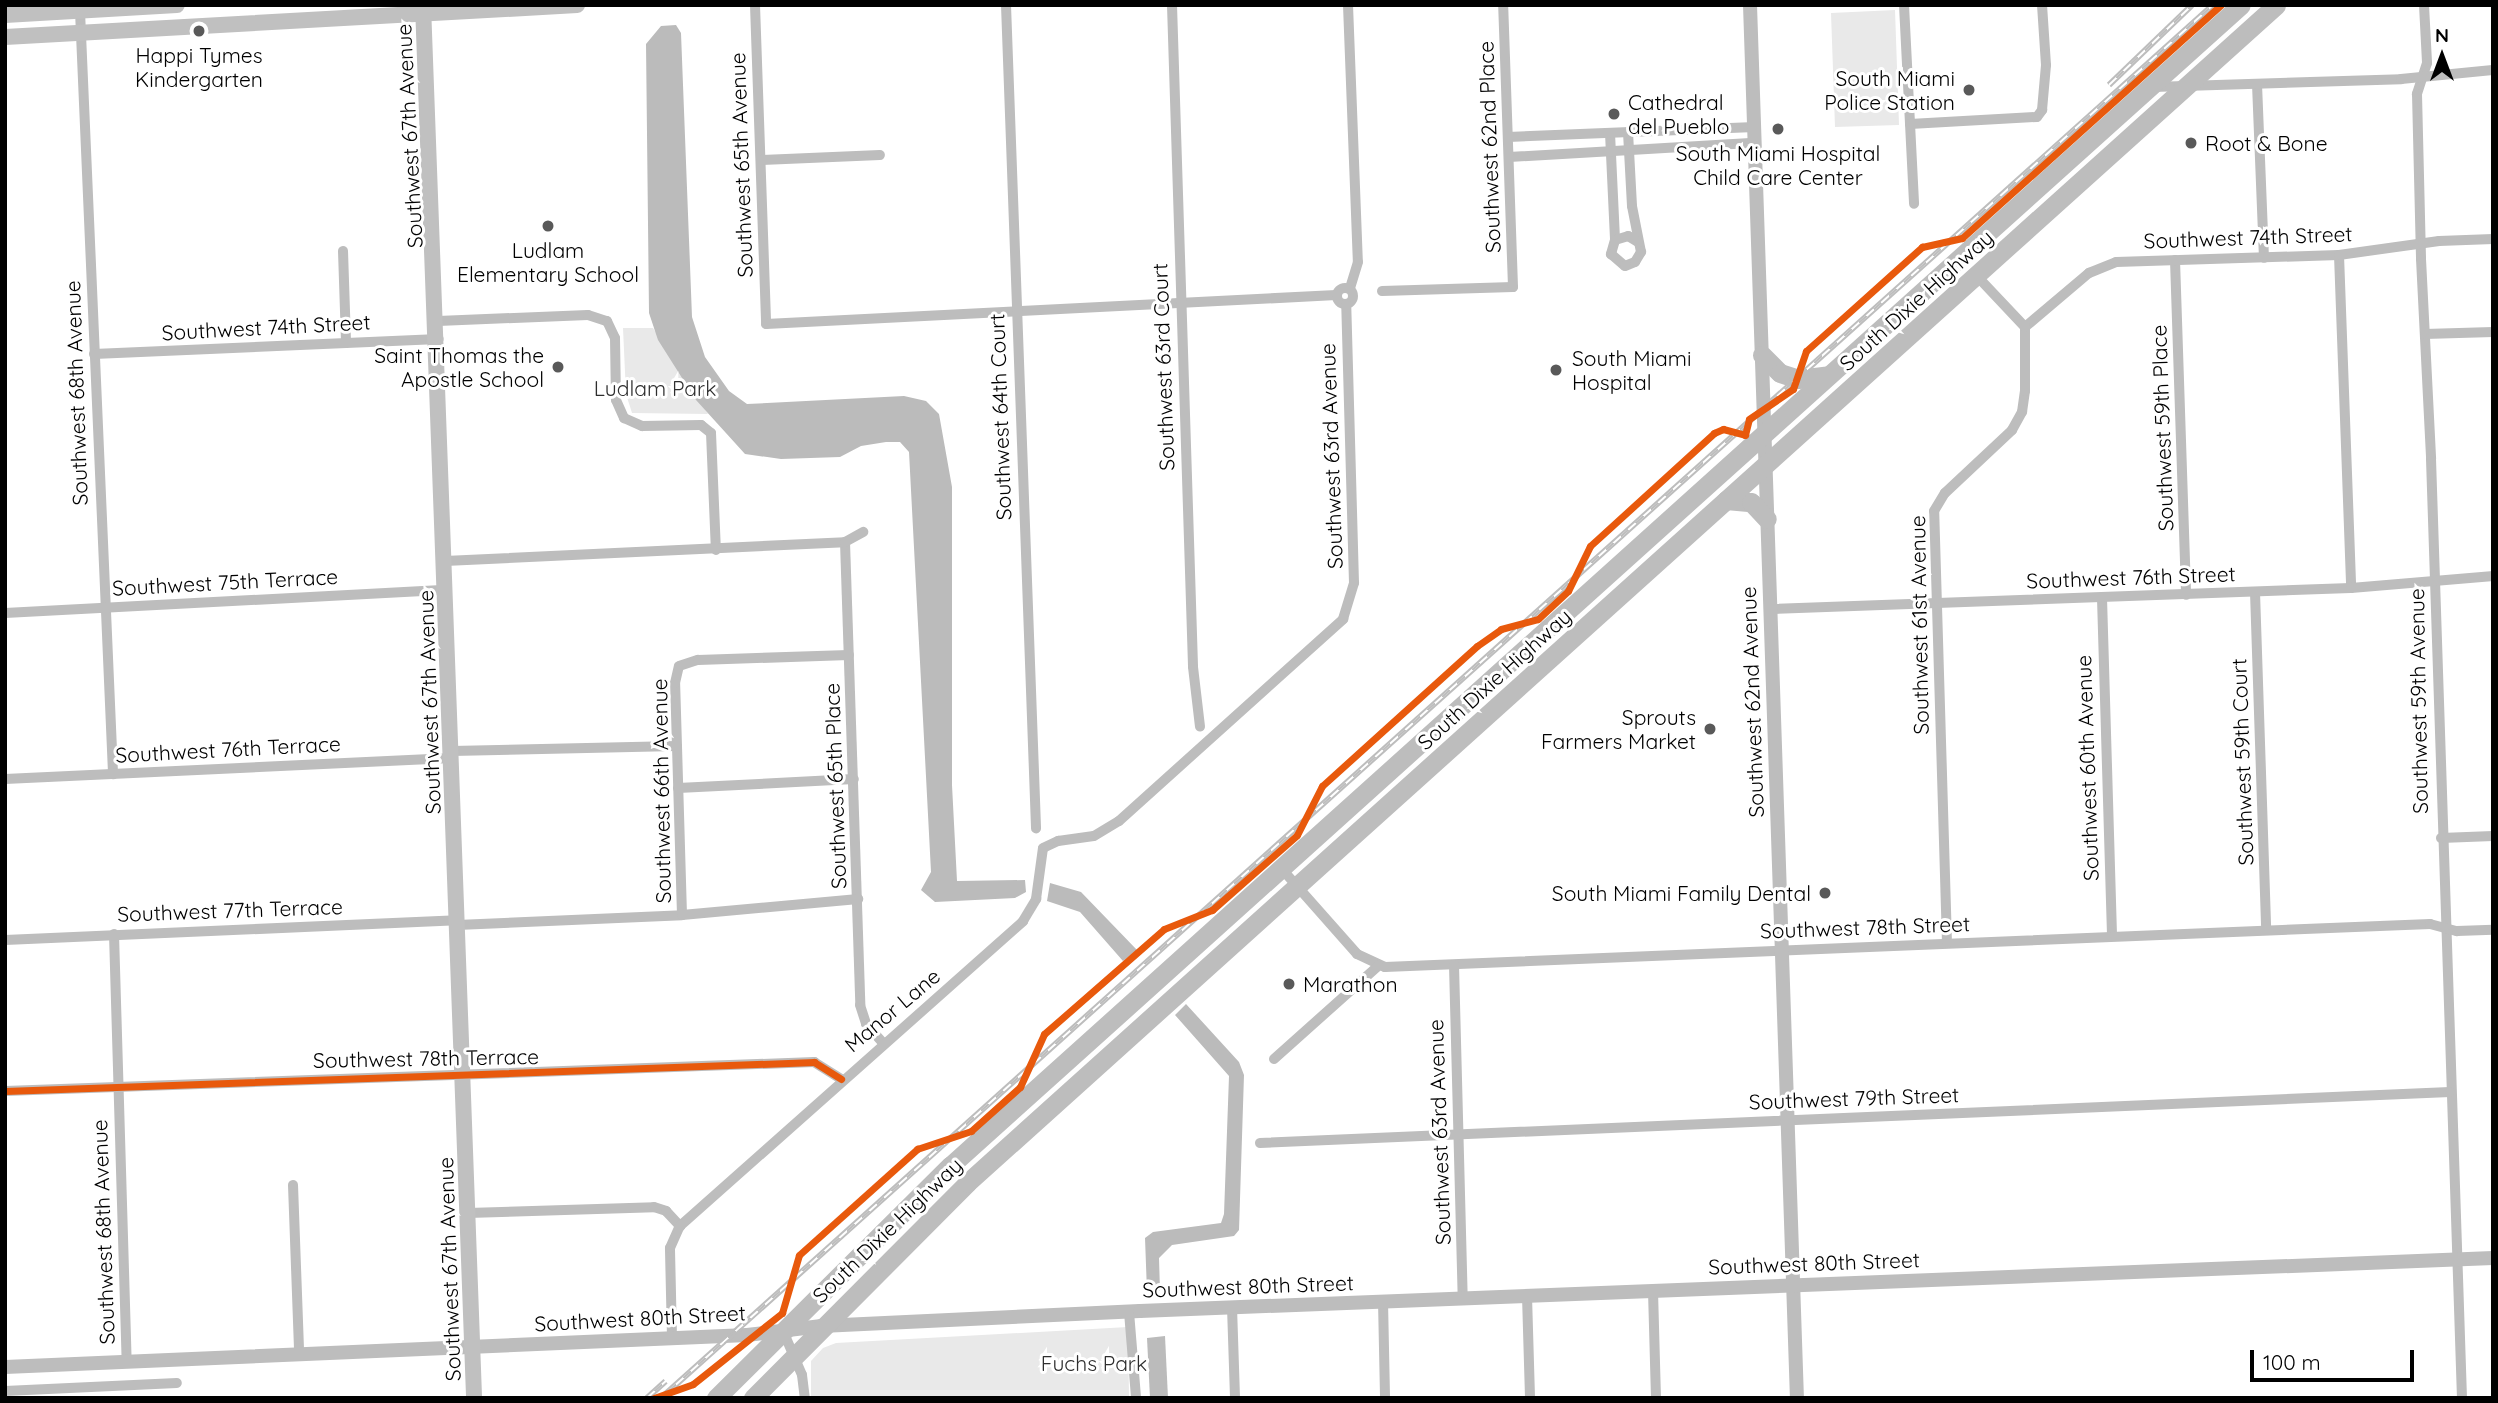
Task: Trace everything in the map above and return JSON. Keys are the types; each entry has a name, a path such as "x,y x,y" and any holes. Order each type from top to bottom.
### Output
{"highway":[{"name":"South Dixie Highway","path":"716,1398 916,1197 2241,5"},
{"name":"South Dixie Highway","path":"753,1398 821,1326 1040,1118 2190,86 2276,5"},
{"path":"1940,275 1977,276 1987,233"},
{"path":"1762,355 1780,373 1798,379 1830,374"},
{"path":"1726,500 1751,502 1767,519"},
{"path":"1040,1118 1041,1097 1075,1065 1082,1049"}],"main road":[{"path":"5,15 177,5"},
{"path":"5,37 423,9 577,5"},
{"name":"Southwest 67th Avenue","path":"423,9 439,338 474,1398"}],"street":[{"name":"Southwest 65th Avenue","path":"755,5 766,324 1016,309"},
{"name":"Southwest 64th Court","path":"1006,5 1036,828"},
{"name":"Southwest 63rd Court","path":"1172,5 1193,667 1200,727"},
{"name":"Southwest 63rd Avenue","path":"1035,902 1038,859 1046,845 1094,836 1119,821 1335,629 1349,606 1354,578 1346,304 1353,298 1350,289 1358,262 1348,5"},
{"name":"Southwest 62nd Place","path":"1382,291 1513,287 1503,5"},
{"name":"Southwest 62nd Avenue","path":"1750,5 1797,1398"},
{"path":"1904,5 1914,204"},
{"path":"1910,124 2034,119 2042,110 2046,65 2042,5"},
{"name":"Southwest 59th Avenue","path":"2424,5 2427,63 2417,94 2420,244 2462,1398"},
{"name":"Southwest 68th Avenue","path":"80,11 103,607 113,774"},
{"path":"2151,87 2422,76 2493,69"},
{"path":"2257,84 2264,258"},
{"path":"1508,137 1755,127"},
{"path":"1610,133 1615,240 1611,257 1625,266 1640,256 1628,132"},
{"path":"1509,157 1755,143"},
{"path":"761,160 880,155"},
{"path":"1615,240 1628,236 1638,242"},
{"name":"Southwest 74th Street","path":"2025,327 2097,269 2125,261 2339,255 2420,244 2493,239"},
{"path":"343,251 346,343"},
{"path":"2339,255 2351,588"},
{"name":"Southwest 59th Place","path":"2175,260 2186,595"},
{"path":"1977,276 2025,327"},
{"path":"1016,309 1336,295 1343,288 1350,289"},
{"path":"1336,295 1346,304"},
{"path":"438,321 588,315 610,324 616,344 616,400 624,418 642,426 697,425 709,430 716,550"},
{"name":"Southwest 61st Avenue","path":"1947,943 1935,505 2018,420 2025,391 2025,327"},
{"path":"2425,334 2493,332"},
{"name":"Southwest 74th Street","path":"94,354 439,338"},
{"path":"445,561 845,542 863,532"},
{"name":"Southwest 65th Place","path":"845,542 861,1012 882,1042"},
{"name":"Southwest 76th Street","path":"1770,609 2351,588 2493,576"},
{"name":"Southwest 75th Terrace","path":"5,613 446,590"},
{"name":"Southwest 59th Court","path":"2255,592 2266,930"},
{"name":"Southwest 60th Avenue","path":"2102,598 2112,936"},
{"name":"Southwest 66th Avenue","path":"682,915 675,678 680,666 698,660 849,655"},
{"name":"Southwest 76th Terrace","path":"5,779 452,754 677,746"},
{"path":"678,788 854,779"},
{"path":"2441,838 2493,836"},
{"path":"1274,1059 1378,966 1357,954 1281,868"},
{"name":"Southwest 77th Terrace","path":"5,940 682,915 858,899"},
{"name":"Manor Lane","path":"680,1227 802,1120 841,1079 882,1042 1023,921 1035,902"},
{"name":"Southwest 78th Street","path":"1378,966 2430,924 2444,928 2493,930"},
{"name":"Southwest 68th Avenue","path":"114,934 127,1360"},
{"name":"Southwest 63rd Avenue","path":"1454,965 1463,1299"},
{"name":"Southwest 78th Terrace","path":"5,1091 814,1062 841,1079"},
{"name":"Southwest 79th Street","path":"1261,1143 2450,1092"},
{"path":"293,1185 299,1352"},
{"path":"468,1213 654,1207 665,1210 680,1227 670,1248 672,1338"},
{"name":"Southwest 80th Street","path":"5,1367 299,1352 672,1338 821,1326 1232,1307 2493,1258"},
{"path":"1653,1291 1656,1398"},
{"path":"1527,1296 1530,1398"},
{"path":"1383,1301 1385,1398"},
{"path":"1232,1307 1235,1398"},
{"path":"1129,1312 1136,1398"},
{"path":"783,1331 802,1375 805,1398"},
{"path":"148,1359 149,1384"},
{"path":"5,1391 177,1383"}],"green space":[{"path":"1895,10 1899,125 1835,127 1831,13"},
{"name":"Ludlam Park","path":"623,328 653,328 708,414 632,413 626,394"},
{"name":"Fuchs Park","path":"1128,1327 1129,1398 811,1398 811,1361 823,1348 836,1343"}],"shaded area":[{"path":"676,25 681,33 692,317 705,357 729,391 747,404 904,396 926,401 939,414 952,487 952,785 957,881 1025,880 1026,892 1015,898 935,902 921,890 931,872 909,452 900,442 886,442 861,446 840,457 781,459 745,454 696,400 658,340 649,313 646,44 661,26"},
{"path":"1050,883 1081,892 1137,950 1123,961 1080,912 1047,901"},
{"path":"1186,1004 1239,1062 1244,1075 1239,1230 1234,1236 1172,1245 1159,1258 1160,1291 1147,1292 1145,1238 1153,1232 1221,1223 1224,1214 1229,1076 1175,1015"},
{"path":"1165,1336 1168,1398 1150,1398 1147,1338"}],"railway":[{"path":"2109,85 2192,5"},
{"path":"661,1398 2213,5"},
{"path":"647,1398 666,1381"}],"cycle path":[{"path":"654,1398 693,1384 782,1313 799,1255 917,1149 971,1131 1020,1087 1044,1034 1164,929 1212,910 1297,835 1322,786 1477,646 1501,629 1538,619 1568,591 1590,546 1714,433 1723,429 1745,435 1749,419 1793,389 1806,351 1922,247 1962,238 2221,5"},
{"path":"5,1091 814,1062 841,1079"}],"place":[{"name":"Happi Tymes Kindergarten","path":"199,31"},
{"name":"South Miami Police Station","path":"1969,90"},
{"name":"Cathedral del Pueblo","path":"1614,114"},
{"name":"South Miami Hospital Child Care Center","path":"1778,129"},
{"name":"Root & Bone","path":"2191,143"},
{"name":"Ludlam Elementary School","path":"548,226"},
{"name":"Saint Thomas the Apostle School","path":"558,367"},
{"name":"South Miami Hospital","path":"1556,370"},
{"name":"Sprouts Farmers Market","path":"1710,729"},
{"name":"South Miami Family Dental","path":"1825,893"},
{"name":"Marathon","path":"1289,984"}]}
